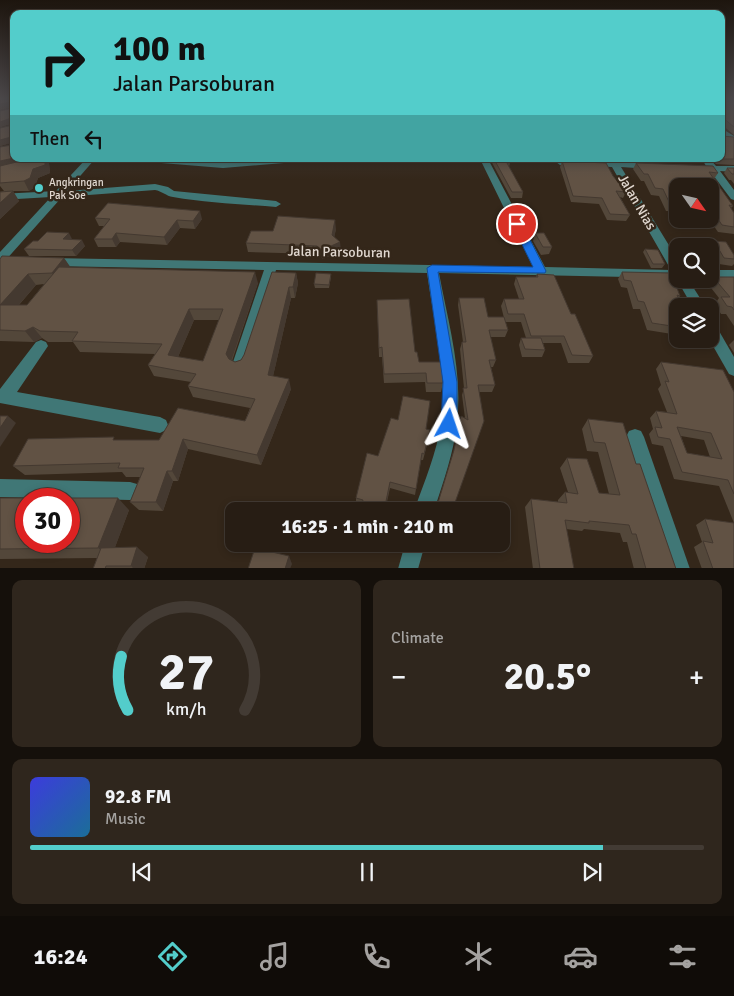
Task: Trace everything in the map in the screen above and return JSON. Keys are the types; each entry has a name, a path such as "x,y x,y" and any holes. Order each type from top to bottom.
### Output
{"street":[{"path":"0,172 42,162"},
{"path":"0,260 88,162"},
{"path":"186,162 223,165 260,162"},
{"path":"223,165 234,162"},
{"path":"486,162 541,271"},
{"path":"560,162 614,162 658,166"},
{"name":"Jalan Nias","path":"614,162 669,257"},
{"path":"709,162 734,197"},
{"path":"686,167 734,169"},
{"path":"0,197 121,192 154,187 165,189 171,194 192,197 276,204"},
{"path":"0,260 18,261"},
{"name":"Jalan Parsoburan","path":"37,261 669,272"},
{"path":"239,365 271,266"},
{"path":"427,502 449,424 451,402 450,382 432,268"},
{"path":"719,274 734,274"},
{"path":"719,344 734,370"},
{"path":"41,346 2,397 160,425"},
{"path":"635,437 680,568"},
{"path":"0,488 130,491"},
{"path":"408,567 413,552"}],"building":[{"path":"10,126 10,137 0,140 0,128"},
{"path":"725,136 734,137 734,159 725,159"},
{"path":"10,145 10,159 0,161 0,147"},
{"path":"17,162 45,162 45,165 33,169 30,178 24,181 0,183 0,166"},
{"path":"496,162 510,163 507,163 523,192 512,192"},
{"path":"562,162 606,163 613,176 626,192 616,191 630,215 610,214 602,198 573,196"},
{"path":"636,163 713,166 718,173 709,172 713,178 669,178 669,202 663,189 655,188 648,174 644,174"},
{"path":"727,168 734,168 734,174 732,174"},
{"path":"719,186 733,206 729,205 734,213 734,227 722,225 719,220"},
{"path":"13,191 0,203 0,192"},
{"path":"108,203 200,211 193,221 177,220 164,237 116,233 112,239 94,239 110,219 95,218"},
{"path":"278,216 335,220 332,235 340,242 322,250 317,246 246,243 251,231 273,231"},
{"path":"47,232 69,233 63,239 82,240 72,250 24,249 33,241 38,241"},
{"path":"535,233 544,233 552,247 543,247"},
{"path":"719,241 726,242 734,255 734,259 724,258 719,250"},
{"path":"645,249 658,250 665,264 653,264"},
{"path":"2,256 64,258 52,273 28,274 0,305 0,259"},
{"path":"59,267 255,272 226,354 229,359 235,362 241,360 244,355 272,272 296,273 293,287 289,287 268,375 289,379 257,455 183,439 172,471 167,471 156,502 130,502 144,468 118,468 120,463 13,466 28,439 114,437 113,440 159,440 178,408 245,421 255,399 188,386 196,374 148,365 162,344 72,341 78,332 40,331 33,327 25,331 0,330 0,305 27,305","holes":["189,309 223,309 203,361 168,355"]},
{"path":"622,272 669,273 669,288 677,288 680,296 677,295 678,298 669,298 669,326 652,323 644,302 638,301 631,281 624,280"},
{"path":"316,273 331,274 329,285 314,284"},
{"path":"537,274 554,275 571,314 575,314 593,356 572,355 564,336 531,336 524,314 508,314 504,299 524,299 516,277 538,277"},
{"path":"719,277 734,277 734,310 732,307 727,306 721,297 730,297 719,284"},
{"path":"459,298 484,298 488,317 504,317 508,330 489,330 496,360 489,360 495,385 478,385 484,421 455,502 438,502 454,450 461,416 468,420 463,388 467,388 462,342 466,342"},
{"path":"409,299 415,352 417,352 419,362 442,362 443,383 427,383 426,373 384,374 382,347 379,348 377,300"},
{"path":"521,338 541,338 545,350 525,349"},
{"path":"661,362 723,370 734,392 734,494 728,480 682,472 670,439 658,437 655,427 662,428 656,411 677,414 665,381 669,382","holes":["677,427 711,433 722,459 687,453"]},
{"path":"403,396 430,401 426,429 430,430 424,454 422,453 416,489 390,482 386,502 362,502 363,500 356,498 367,453 378,456 391,418 398,420"},
{"path":"0,416 8,416 0,428"},
{"path":"588,419 623,423 636,464 640,464 676,568 646,568 636,534 632,534 629,525 565,520 574,568 540,568 531,499 567,503 565,492 578,494 567,458 587,459 599,493 620,495 605,443 594,442"},
{"path":"0,498 15,498 15,549 0,549"},
{"path":"80,498 118,498 98,548 80,548"},
{"path":"705,519 734,523 734,568 713,568 703,541 713,543"},
{"path":"137,547 131,566 93,568 101,548"},
{"path":"254,552 272,552 289,556 285,568 248,568"}],"place":[{"name":"Angkringan Pak Soe","path":"39,188"}],"route":[{"path":"449,424 450,382 432,268 541,271 517,224"}]}
